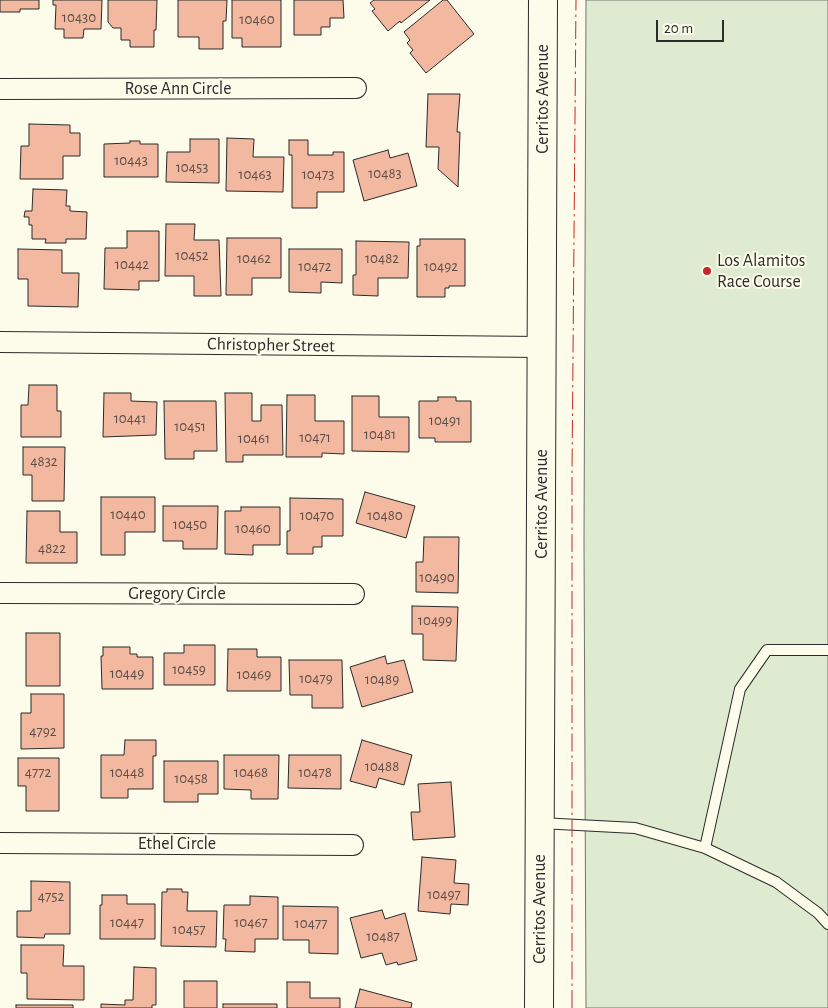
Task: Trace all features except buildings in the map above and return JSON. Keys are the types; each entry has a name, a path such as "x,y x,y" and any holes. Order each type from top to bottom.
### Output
{"main road":[{"name":"Cerritos Avenue","path":"539,1008 543,0"}],"street":[{"name":"Rose Ann Circle","path":"0,89 356,88"},
{"name":"Christopher Street","path":"0,342 542,347"},
{"name":"Gregory Circle","path":"0,593 354,594"},
{"name":"Ethel Circle","path":"0,843 353,845"}],"lane":[{"path":"704,848 740,689 767,650 828,650"},
{"path":"540,823 635,828 704,848 776,882 818,913 828,924"}],"green space":[{"name":"Los Alamitos Race Course","path":"586,0 828,0 828,1008 586,1008 584,542"}],"power":[{"path":"572,1008 572,474 576,0"}],"place":[{"name":"Los Alamitos Race Course","path":"707,271"}]}
